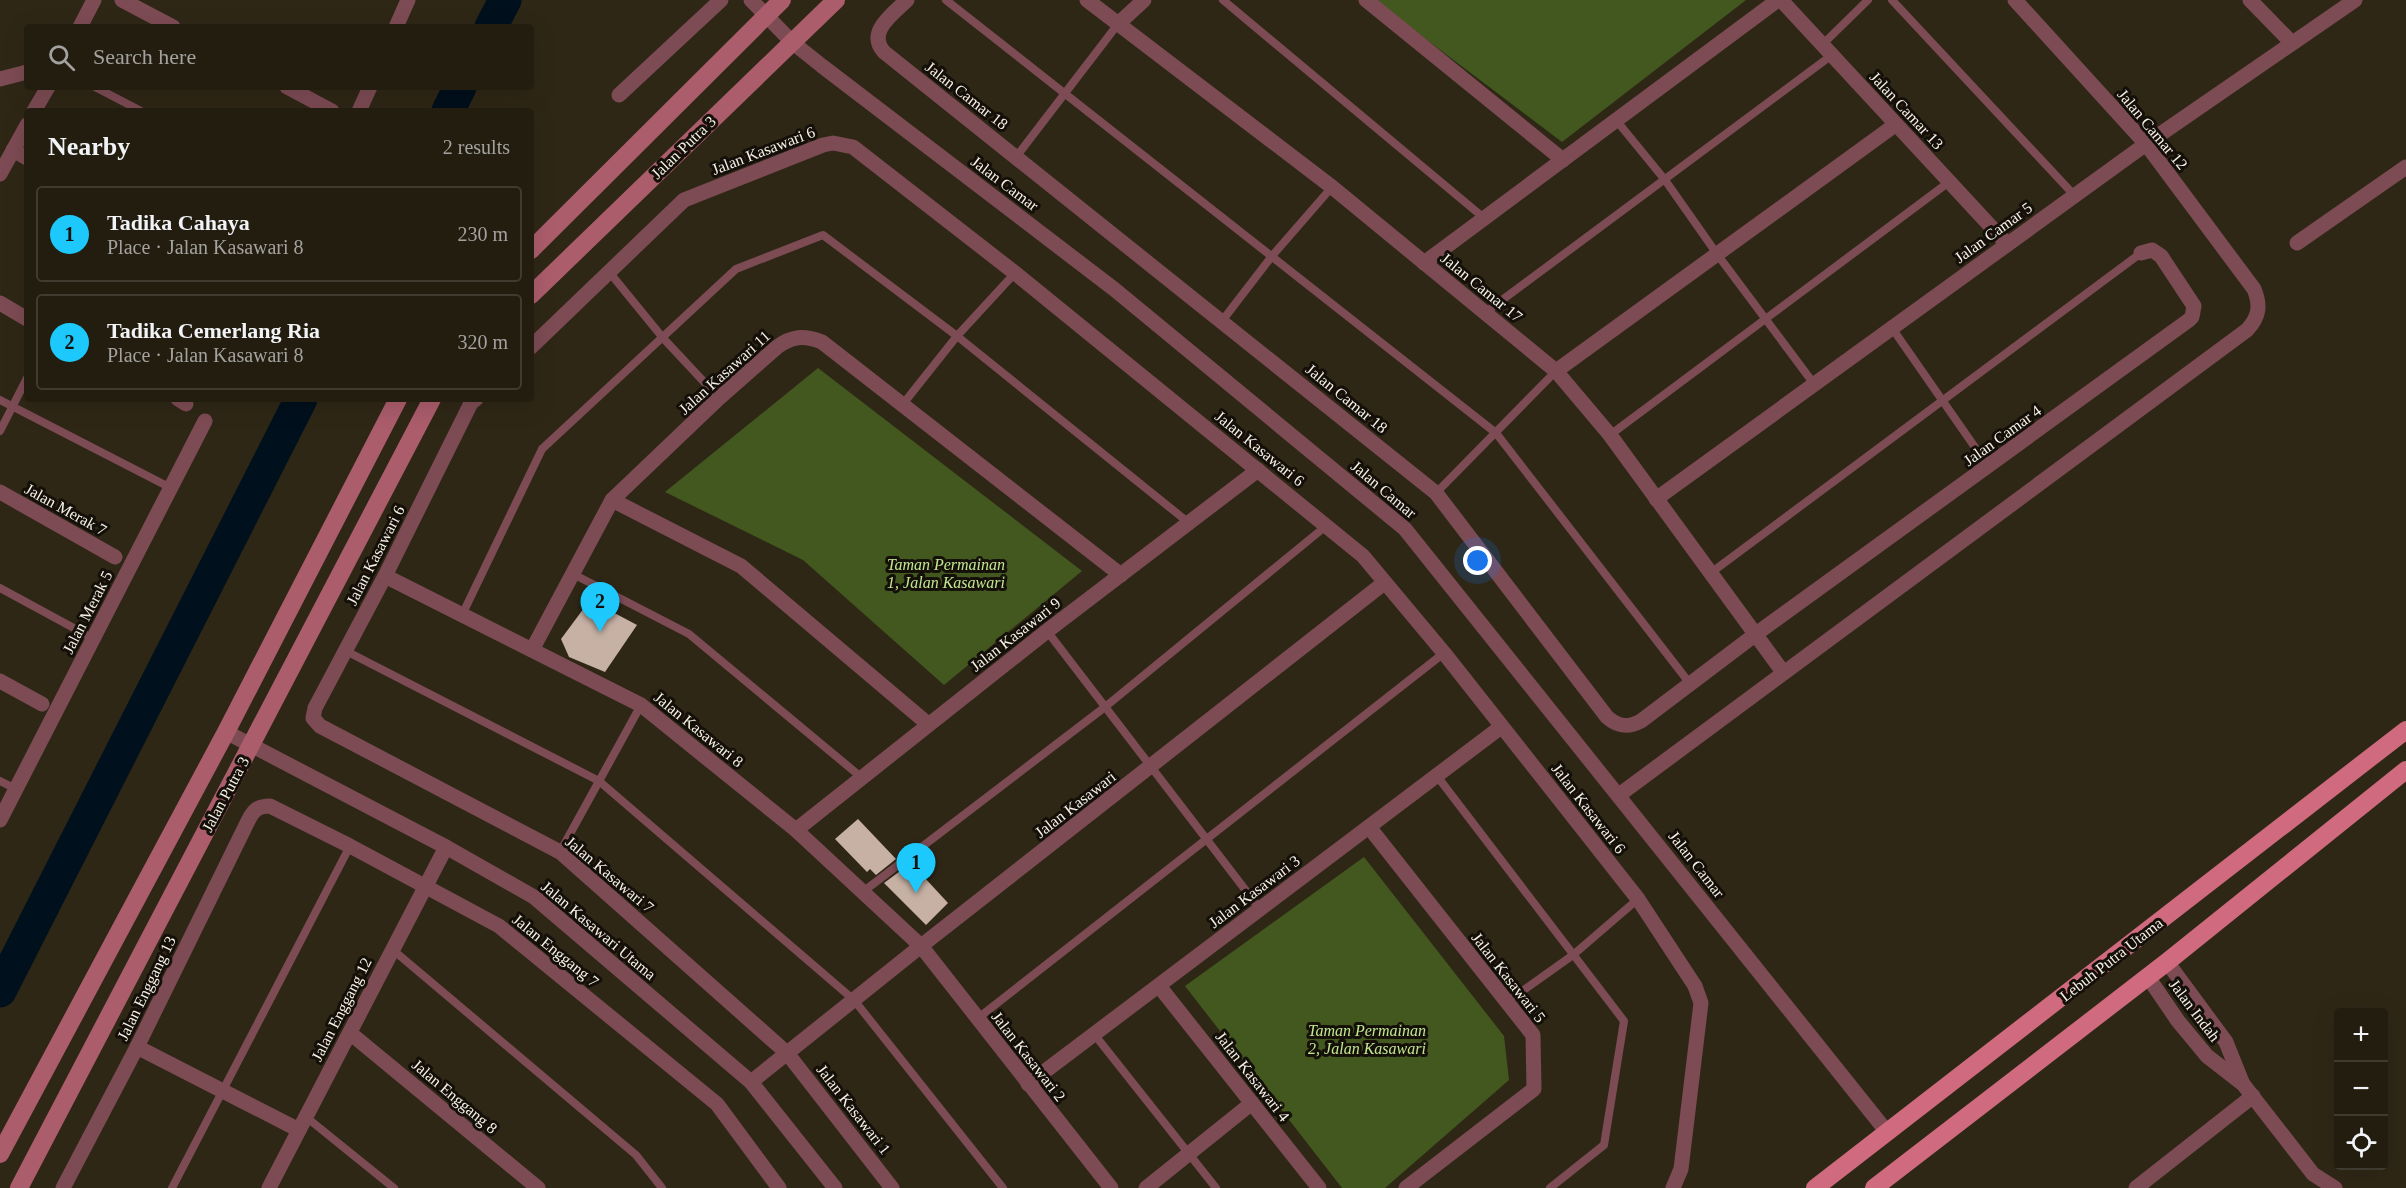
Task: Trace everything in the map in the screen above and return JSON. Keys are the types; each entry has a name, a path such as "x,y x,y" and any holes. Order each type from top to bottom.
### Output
{"main road":[{"name":"Lebuh Putra Utama","path":"1815,1188 2406,730"},
{"path":"1874,1188 2168,962 2406,770"}],"street":[{"path":"82,24 94,0"},
{"path":"122,0 167,24"},
{"path":"397,24 408,0"},
{"path":"619,95 721,0"},
{"name":"Jalan Camar","path":"752,0 792,42 1114,289 1405,529 1887,1132"},
{"name":"Jalan Putra 3","path":"534,247 782,0"},
{"name":"Jalan Putra 3","path":"534,292 837,0"},
{"name":"Jalan Camar 18","path":"907,0 880,27 877,40 884,52 1436,493 1607,717 1614,723 1623,726 1641,721 1756,634"},
{"name":"Jalan Camar 17","path":"1087,0 1332,187 1556,371 1610,435 1783,672"},
{"path":"1118,24 1144,0"},
{"path":"1366,0 1563,160"},
{"path":"1424,263 1779,0"},
{"name":"Jalan Camar 13","path":"1779,0 2007,244"},
{"name":"Jalan Camar 12","path":"1783,672 2247,330 2259,311 2259,300 2254,289 2146,144 2015,0"},
{"path":"2250,0 2292,43"},
{"name":"Jalan Camar 5","path":"1656,499 2146,144 2355,0"},
{"path":"0,79 24,73"},
{"path":"36,108 46,90"},
{"path":"293,90 326,108"},
{"path":"360,108 369,90"},
{"path":"1556,371 1895,124"},
{"path":"0,174 24,130"},
{"name":"Jalan Kasawari 6","path":"534,344 684,200 823,145 833,143 853,147 1015,273 1363,556 1384,584 1444,653 1638,900 1695,986 1701,1003 1681,1169 1673,1188"},
{"path":"13,150 24,156"},
{"path":"2297,243 2406,167"},
{"name":"Jalan Camar 4","path":"1756,634 1989,467 2192,316 2194,306 2192,301 2161,256 2152,250 2141,253"},
{"path":"0,303 24,317"},
{"name":"Jalan Kasawari 11","path":"532,650 612,500 719,398 777,347 787,340 798,337 811,337 822,342 1121,575"},
{"name":"Jalan Putra 3","path":"0,1154 226,732 396,402"},
{"name":"Jalan Putra 3","path":"19,1188 430,402"},
{"name":"Jalan Kasawari 6","path":"320,726 313,712 385,576 472,402"},
{"name":"Jalan Merak 5","path":"0,820 205,421"},
{"name":"Jalan Kasawari 9","path":"796,830 1047,631 1258,470"},
{"name":"Jalan Merak 7","path":"0,492 115,557"},
{"path":"612,500 741,567 928,724"},
{"name":"Jalan Kasawari 8","path":"385,576 641,705 796,830 921,946"},
{"name":"Jalan Kasawari","path":"751,1082 1384,584"},
{"path":"1619,795 1783,672"},
{"path":"0,681 42,704"},
{"name":"Jalan Kasawari 7","path":"320,726 560,852 787,1053"},
{"name":"Jalan Kasawari 3","path":"1028,1084 1501,727"},
{"name":"Jalan Kasawari Utama","path":"226,732 446,847 534,897 751,1082 835,1188"},
{"name":"Jalan Enggang 7","path":"262,806 270,806 350,846 498,926 717,1104 779,1188"},
{"name":"Jalan Enggang 13","path":"63,1188 137,1047 253,811 262,806"},
{"name":"Jalan Kasawari 5","path":"1369,827 1533,1035 1534,1089 1406,1188"},
{"name":"Jalan Enggang 12","path":"269,1188 446,847"},
{"name":"Jalan Kasawari 2","path":"921,946 1111,1188"},
{"name":"Jalan Indah","path":"2168,962 2226,1042 2248,1090"},
{"name":"Jalan Indah","path":"2148,977 2178,1021 2207,1056 2248,1090 2313,1174 2335,1188"},
{"name":"Jalan Kasawari 4","path":"1159,986 1319,1188"},
{"name":"Jalan Enggang 8","path":"350,1032 538,1188"},
{"path":"137,1047 223,1090 303,1123"},
{"name":"Jalan Kasawari 1","path":"787,1053 892,1188"},
{"path":"2136,1188 2248,1090"},
{"path":"1146,1188 1252,1104"}],"lane":[{"path":"946,0 1496,433 1691,685"},
{"path":"1223,0 1484,218"},
{"path":"1486,312 1665,180 1827,50 1868,0"},
{"path":"1892,0 2075,196"},
{"path":"1016,157 1118,24"},
{"path":"101,90 135,108"},
{"path":"1616,120 1665,180 1717,255 1767,318 1814,384"},
{"path":"1610,435 1949,182"},
{"path":"1222,321 1272,256 1332,187"},
{"path":"462,615 542,449 736,269 823,235 957,336 1189,523"},
{"path":"1712,572 2141,253"},
{"path":"610,273 663,338 719,398"},
{"path":"903,404 957,336 1015,273"},
{"path":"1892,328 1989,467"},
{"path":"1436,493 1556,371"},
{"path":"0,430 24,384"},
{"path":"0,400 171,488"},
{"path":"864,891 1105,707 1326,526"},
{"path":"573,574 689,634 861,777"},
{"path":"0,588 94,639"},
{"path":"1047,631 1260,909"},
{"path":"345,650 599,781 854,1000 1003,1188"},
{"path":"977,1019 1444,653"},
{"path":"560,852 641,705"},
{"path":"1437,776 1624,1021 1604,1145 1550,1188"},
{"path":"0,781 16,789"},
{"path":"172,1188 350,846"},
{"path":"1507,1002 1573,955 1638,900"},
{"path":"393,950 636,1155 662,1188"},
{"path":"1094,1034 1216,1188"},
{"path":"303,1123 394,1188"}],"green space":[{"path":"1374,0 1746,0 1562,142"},
{"name":"Taman Permainan 1, Jalan Kasawari","path":"818,368 1082,571 944,685 803,560 665,492"},
{"name":"Taman Permainan 2, Jalan Kasawari","path":"1364,857 1504,1036 1509,1080 1385,1188 1342,1188 1185,986"}],"building":[{"path":"590,600 637,625 605,672 569,657 561,639"},
{"path":"858,819 896,859 876,875 870,869 867,872 835,839"},
{"path":"911,863 948,903 926,925 884,883"}],"waterway":[{"path":"493,24 505,0"},
{"path":"450,108 458,90"},
{"path":"0,991 299,402"}],"place":[{"name":"Tadika Cemerlang Ria","path":"600,632"},
{"name":"Tadika Cahaya","path":"916,893"}]}
